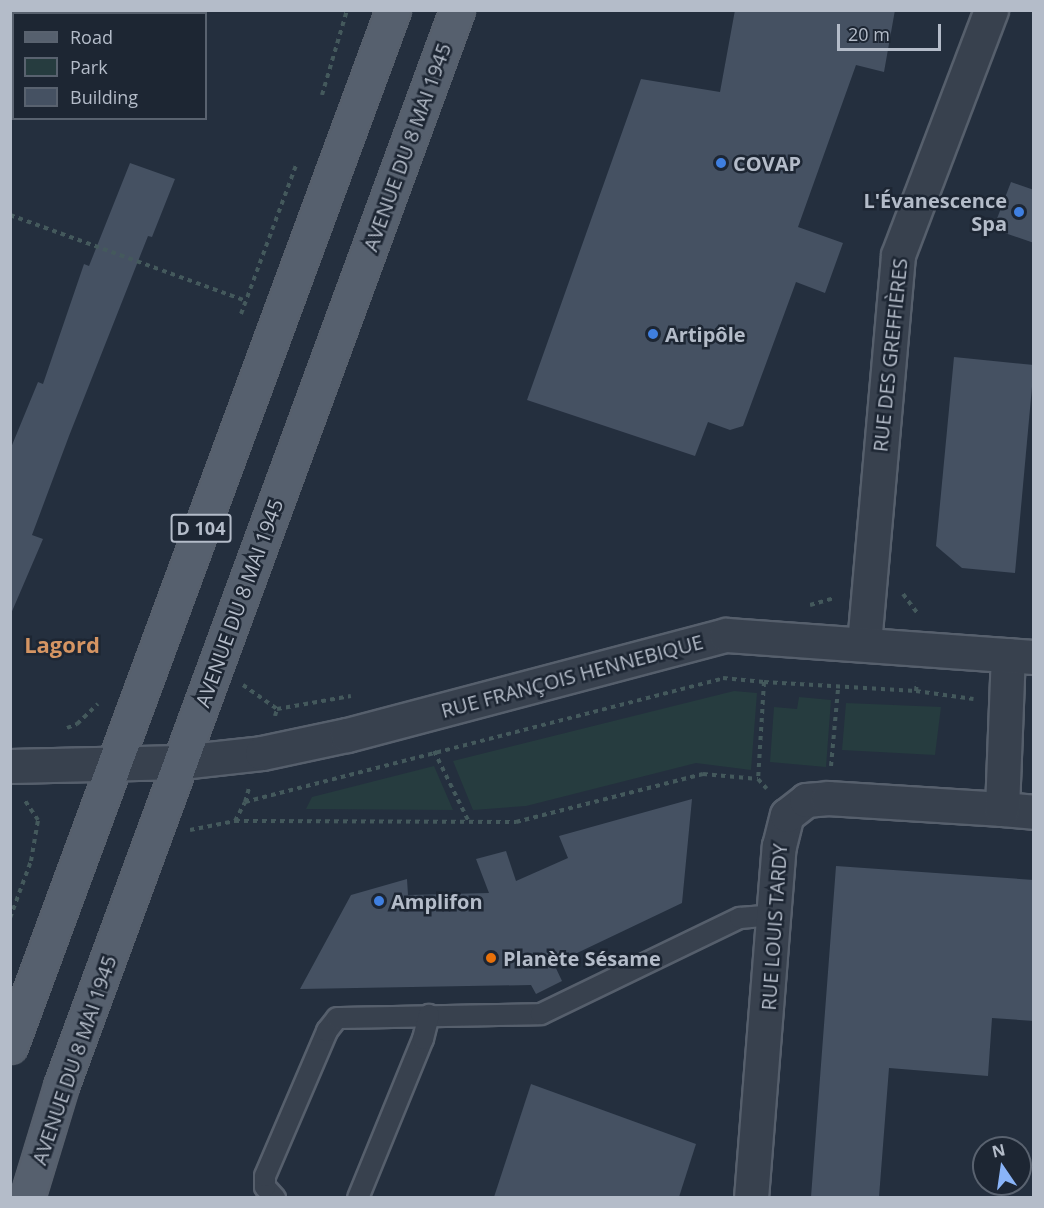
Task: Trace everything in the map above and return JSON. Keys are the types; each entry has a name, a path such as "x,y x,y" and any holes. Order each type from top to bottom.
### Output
{"main road":[{"name":"D 104","path":"10,1046 393,10"},
{"name":"AVENUE DU 8 MAI 1945","path":"27,1197 61,1086 457,10"}],"street":[{"name":"RUE DES GREFFIÈRES","path":"864,644 897,255 991,10"},
{"name":"RUE FRANÇOIS HENNEBIQUE","path":"19,766 181,762 262,753 347,735 726,635 1021,656"},
{"name":"RUE LOUIS TARDY","path":"751,1197 778,846 787,815 806,800 828,798 1018,810 1006,704 1021,656"}],"lane":[{"path":"275,1197 265,1186 265,1176 327,1031 337,1018 540,1014 740,918 773,915"},
{"path":"358,1197 423,1040 429,1015"}],"path":[{"path":"319,105 347,10"},
{"path":"240,318 244,300 298,159"},
{"path":"10,214 280,314"},
{"path":"758,779 703,774 516,822 235,821 244,802 723,678 764,682 758,779 787,815"},
{"path":"830,774 838,689"},
{"path":"916,691 1006,704"},
{"path":"10,918 31,861 38,820 24,799 19,766 41,738 77,724 97,706 100,697"},
{"path":"434,751 469,822"}],"green space":[{"path":"734,691 757,693 751,770 696,763 526,806 473,810 453,761"},
{"path":"799,697 831,700 826,767 770,762 774,707 797,709"},
{"path":"846,703 941,707 935,755 842,750"},
{"path":"434,766 453,810 306,809 312,797"}],"building":[{"path":"735,10 895,10 884,72 856,65 798,227 843,243 825,293 796,282 743,426 730,430 708,422 695,456 527,400 641,79 720,92"},
{"path":"130,163 175,179 152,237 148,236 69,436 32,535 43,539 10,616 10,450 38,382 43,384 84,264 89,266"},
{"path":"1011,182 1034,190 1034,243 993,229"},
{"path":"954,357 1034,365 1015,573 962,568 936,546"},
{"path":"692,799 682,903 554,964 562,981 536,994 531,985 300,989 351,895 407,879 408,895 489,893 476,859 506,851 516,881 568,858 559,836"},
{"path":"836,866 1034,880 1034,1021 992,1018 988,1076 889,1068 879,1197 811,1197"},
{"path":"531,1084 696,1144 679,1197 494,1197"}],"place":[{"name":"COVAP","path":"721,163"},
{"name":"L'Évanescence Spa","path":"1019,212"},
{"name":"Artipôle","path":"653,334"},
{"name":"Amplifon","path":"379,901"},
{"name":"Planète Sésame","path":"491,958"}],"district":[{"name":"Lagord","path":"62,645"}]}
